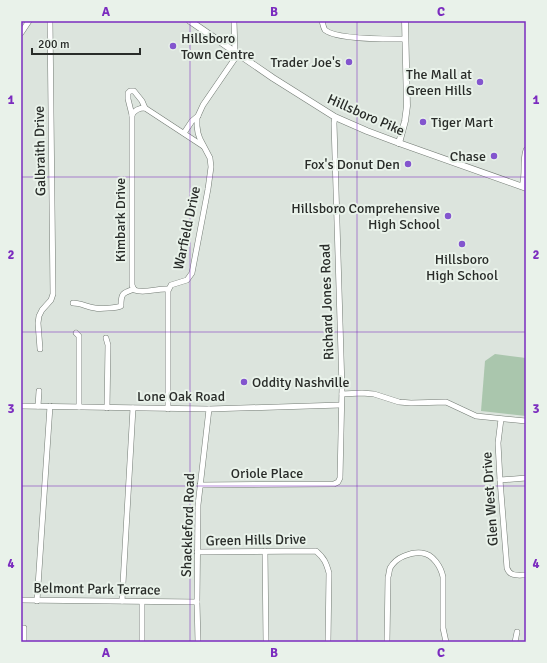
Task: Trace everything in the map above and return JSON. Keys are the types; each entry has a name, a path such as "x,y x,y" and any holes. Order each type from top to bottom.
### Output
{"main road":[{"name":"Hillsboro Pike","path":"190,21 273,78 334,117 399,143 524,187"},
{"path":"399,143 405,121 407,106 405,21"}],"street":[{"path":"21,33 30,21"},
{"name":"Galbraith Drive","path":"40,349 38,323 39,316 42,310 52,300 53,294 50,21"},
{"path":"184,132 192,121 198,116 203,105 237,53 234,21"},
{"path":"322,21 326,30 330,33 339,35 363,39 405,39"},
{"name":"Kimbark Drive","path":"134,289 132,285 132,115 128,93 132,90 135,92 145,108 184,132 204,147"},
{"path":"132,115 135,110 145,108"},
{"name":"Warfield Drive","path":"168,289 173,284 189,279 192,271 211,174 211,161 197,129 198,116"},
{"name":"Richard Jones Road","path":"334,117 342,394 340,478 338,482 334,484"},
{"path":"524,187 524,159 526,150"},
{"path":"73,303 96,308 117,308 121,306 121,296 134,289 137,291 168,289 168,409"},
{"path":"76,332 79,336 79,407"},
{"path":"106,338 108,345 107,408"},
{"path":"38,406 39,391"},
{"path":"342,394 374,394 398,402 446,402 476,416 526,421"},
{"name":"Lone Oak Road","path":"21,406 209,410 341,405"},
{"path":"37,601 50,406"},
{"path":"122,602 133,408"},
{"name":"Shackleford Road","path":"198,642 198,505 209,410"},
{"name":"Glen West Drive","path":"501,419 498,443 507,568 509,573 513,575 526,575"},
{"path":"500,480 526,478"},
{"name":"Oriole Place","path":"200,485 334,484"},
{"path":"265,551 266,642"},
{"name":"Green Hills Drive","path":"197,552 316,551 323,556 329,573 328,642"},
{"path":"386,642 388,578 390,568 399,558 411,553 422,553 430,556 442,569 443,628 446,642"},
{"name":"Belmont Park Terrace","path":"21,600 197,602"},
{"path":"142,602 142,642"},
{"path":"21,628 24,628 24,642 21,641"},
{"path":"515,642 517,632"}],"green space":[{"path":"495,354 526,358 526,416 481,411 485,361"}],"place":[{"name":"Hillsboro Town Centre","path":"173,46"},
{"name":"Trader Joe's","path":"349,62"},
{"name":"The Mall at Green Hills","path":"480,82"},
{"name":"Tiger Mart","path":"423,122"},
{"name":"Chase","path":"494,156"},
{"name":"Fox's Donut Den","path":"408,164"},
{"name":"Hillsboro Comprehensive High School","path":"448,216"},
{"name":"Hillsboro High School","path":"462,244"},
{"name":"Oddity Nashville","path":"244,382"}]}
